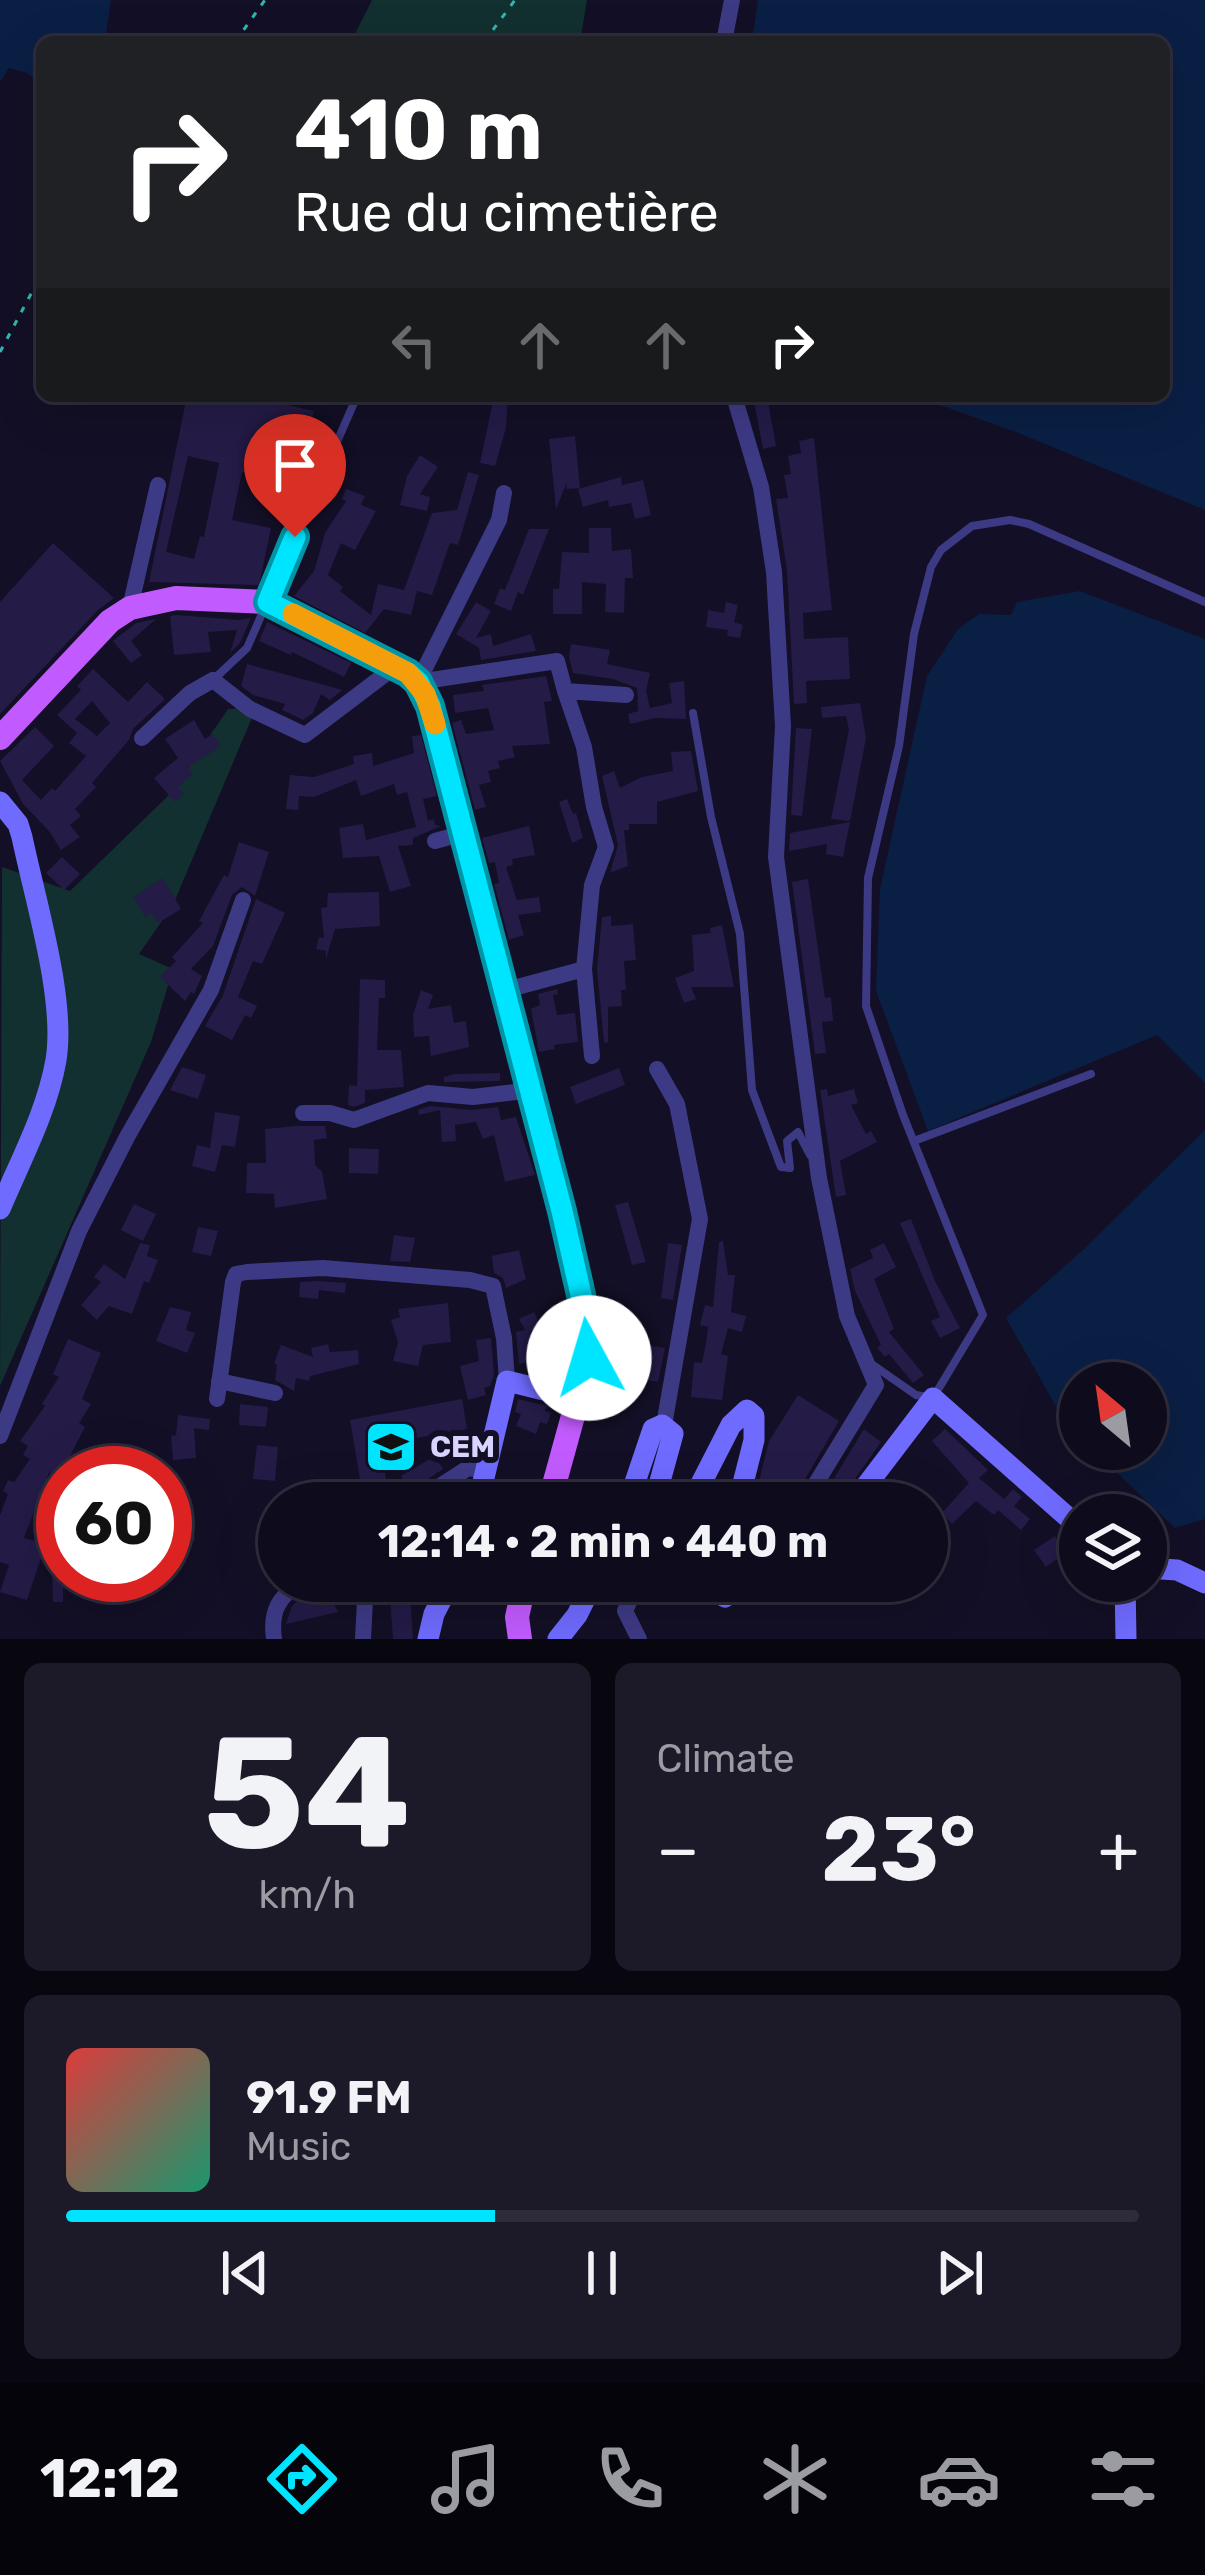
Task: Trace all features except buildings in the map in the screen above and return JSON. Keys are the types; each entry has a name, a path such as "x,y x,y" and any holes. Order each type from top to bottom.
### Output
{"main road":[{"path":"0,738 120,615 176,598 268,602 396,666 418,682 430,706 506,989 586,1317 589,1358 555,1482"},
{"path":"520,1602 520,1639"}],"street":[{"path":"725,36 732,0"},
{"path":"736,402 761,487 774,572 783,725 776,857 819,1178 847,1316 876,1385 817,1482"},
{"path":"120,615 158,485"},
{"path":"418,682 499,520 504,493"},
{"path":"418,682 557,661 584,747 594,807 607,847 592,885 584,969 592,1056"},
{"path":"142,738 190,692 213,680 250,709 305,735 396,666"},
{"path":"565,691 626,695"},
{"path":"0,802 22,837 58,1014 57,1055 48,1096 0,1209"},
{"path":"435,841 464,833"},
{"path":"0,1436 79,1231 211,990 243,900"},
{"path":"506,989 584,969"},
{"path":"657,1069 676,1104 700,1219 664,1425"},
{"path":"303,1113 330,1112 354,1120 428,1093 472,1097 532,1090"},
{"path":"275,1393 218,1390 236,1274 323,1268 493,1286 507,1381 485,1482"},
{"path":"507,1381 580,1399"},
{"path":"869,1482 933,1398 1059,1509"},
{"path":"702,1482 731,1425 747,1410 754,1418 754,1441 743,1482"},
{"path":"635,1482 652,1429 664,1425"},
{"path":"660,1482 673,1434 664,1425"},
{"path":"446,1482 468,1468 488,1471"},
{"path":"1167,1569 1205,1583"},
{"path":"274,1639 272,1622 279,1602"},
{"path":"363,1639 365,1602"},
{"path":"428,1639 440,1602"},
{"path":"558,1639 584,1602"},
{"path":"629,1602 625,1611 639,1639"},
{"path":"1125,1602 1126,1639"}],"lane":[{"path":"213,680 247,648 354,402"},
{"path":"868,1362 916,1395 933,1398 983,1316 866,1006 868,878 899,746 914,634 931,567 941,550 972,526 1010,520 1029,524 1205,602"},
{"path":"693,713 711,817 740,934 752,1090 781,1167 790,1168 787,1142 799,1132 819,1178"},
{"path":"914,1142 1091,1074"}],"path":[{"path":"239,36 265,0"},
{"path":"488,36 515,0"},
{"path":"0,352 36,288"}],"green space":[{"path":"372,0 587,0 581,36 354,36"},
{"path":"256,708 173,905 139,954 173,969 151,1042 0,1386 2,867 70,891 170,794 228,709"}],"water":[{"path":"0,0 111,0 106,35 36,36 36,80 9,68 0,82"},
{"path":"758,0 1205,0 1205,510 931,402 1170,402 1170,36 753,36"},
{"path":"1080,591 1205,639 1205,1083 1157,1035 928,1131 876,991 880,889 927,676 958,629 979,614 1011,615 1017,602"},
{"path":"1205,1130 1205,1519 1175,1528 1167,1520 1167,1494 1139,1494 1114,1470 1167,1470 1167,1362 1059,1362 1059,1412 1006,1318"}],"slow traffic":[{"path":"293,614 408,673 425,694 435,724"}],"place":[{"name":"CEM","path":"391,1447"}],"route":[{"path":"295,537 268,602 408,673 430,706 562,1211 586,1317 589,1358"}]}
